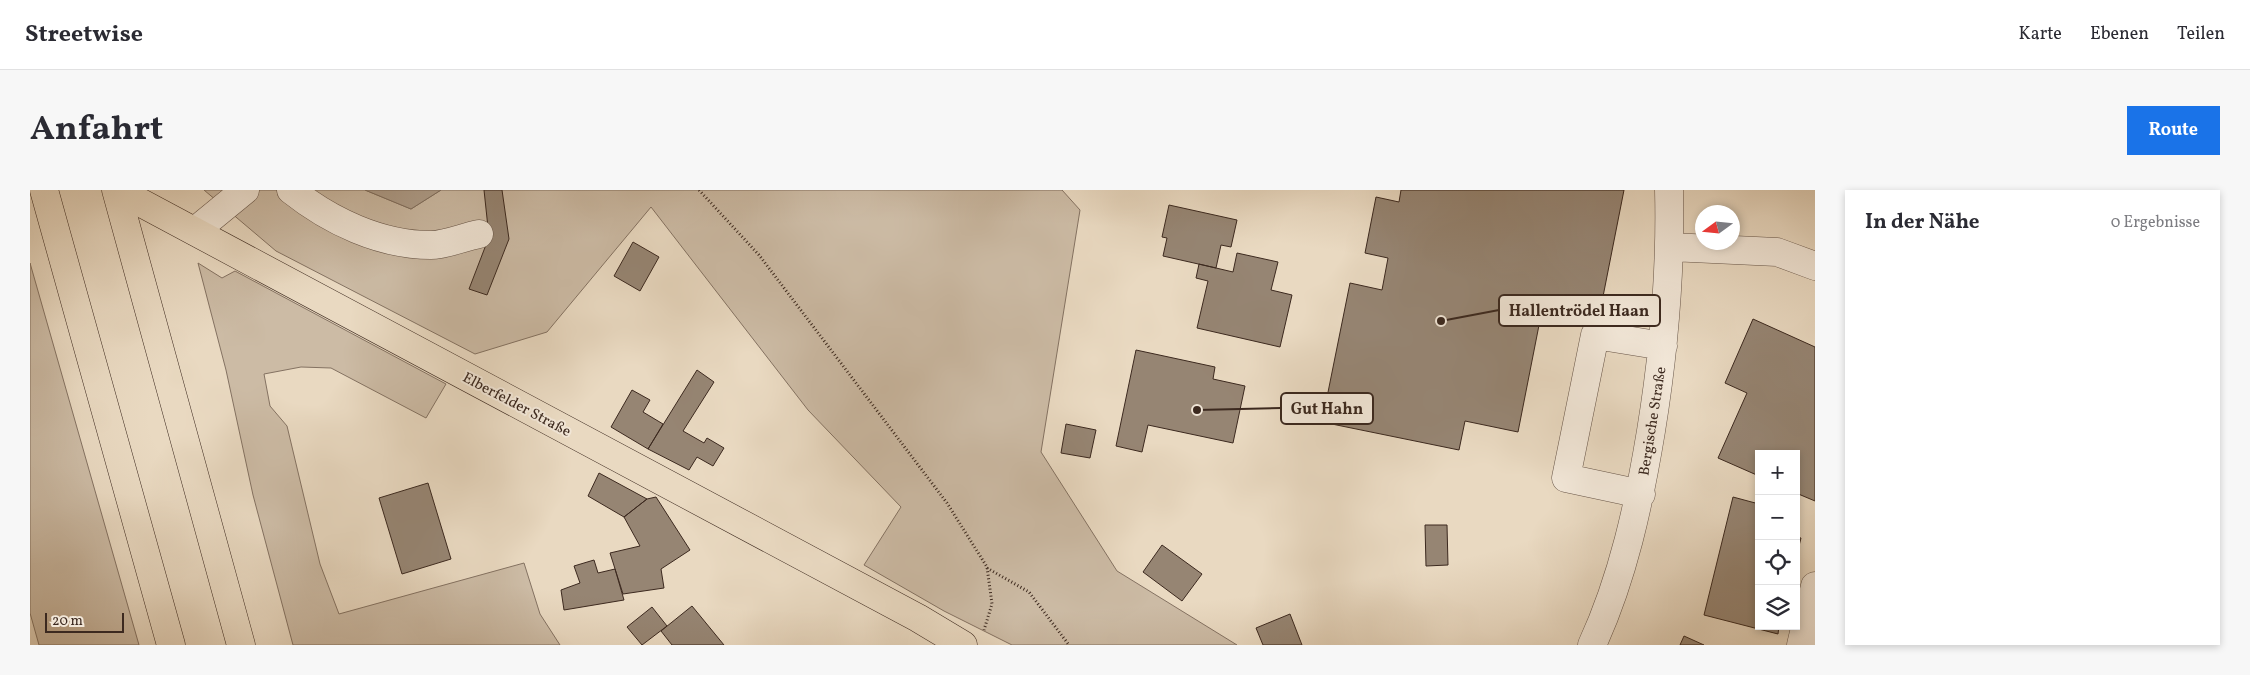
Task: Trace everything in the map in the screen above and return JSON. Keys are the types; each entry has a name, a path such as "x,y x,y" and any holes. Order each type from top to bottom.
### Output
{"main road":[{"path":"44,190 170,645"},
{"path":"116,190 241,645"},
{"name":"Elberfelder Straße","path":"116,190 918,618 973,640"}],"street":[{"path":"196,231 245,190"},
{"path":"291,190 306,202 345,225 399,243 433,245 479,234"},
{"name":"Bergische Straße","path":"1592,645 1608,610 1641,494 1663,346 1670,247 1669,190"},
{"path":"1670,247 1777,252 1815,266"},
{"path":"1641,494 1566,478 1594,335 1663,346"},
{"path":"1801,645 1815,586"},
{"name":"Elberfelder Straße","path":"918,618 937,645"}],"path":[{"path":"699,190 759,255 948,503 986,567 992,604 973,640"},
{"path":"986,567 1029,592 1070,645"}],"shaded area":[{"path":"204,190 365,190 411,209 441,190 1062,190 1080,210 1041,452 1117,571 1237,645 1012,645 944,611 864,565 901,507 808,410 651,207 547,332 475,354 276,251"},
{"path":"365,190 441,190 411,209"},
{"path":"30,263 139,645 39,645 30,613"},
{"path":"198,263 222,278 235,271 446,384 426,418 331,368 301,367 264,374 270,406 287,426 320,564 339,614 524,563 540,614 560,645 293,645 253,495 226,370"}],"building":[{"path":"484,190 502,190 509,239 487,295 469,289 489,237"},
{"path":"1401,190 1624,190 1597,327 1541,315 1518,432 1465,421 1459,450 1322,422 1350,283 1382,290 1388,258 1365,253 1376,197 1399,202"},
{"path":"1169,205 1237,220 1231,247 1221,245 1216,268 1163,256 1167,238 1162,237"},
{"path":"633,242 659,257 640,291 614,276"},
{"path":"1237,253 1278,262 1271,290 1292,295 1280,347 1197,328 1208,281 1196,278 1199,264 1233,272"},
{"path":"1753,319 1815,347 1815,501 1800,495 1800,450 1755,450 1755,474 1718,458 1747,393 1725,383"},
{"path":"1136,350 1215,367 1213,379 1245,386 1233,443 1148,425 1142,452 1116,446"},
{"path":"697,370 714,382 683,431 704,443 707,438 724,448 713,466 697,457 689,470 648,449"},
{"path":"632,390 650,400 643,412 663,424 648,449 611,427"},
{"path":"1066,424 1096,430 1090,458 1061,453"},
{"path":"599,473 647,499 624,517 588,496"},
{"path":"428,483 451,559 402,574 379,498"},
{"path":"656,497 690,550 661,569 664,588 623,594 610,553 640,546 624,517 647,499"},
{"path":"1733,497 1755,503 1755,628 1704,615"},
{"path":"1425,525 1447,525 1448,565 1426,566"},
{"path":"1162,545 1202,574 1182,601 1143,572"},
{"path":"594,560 598,573 615,569 624,600 564,610 561,590 580,583 574,566"},
{"path":"692,606 724,645 672,645 661,631"},
{"path":"652,607 667,626 642,645 627,627"},
{"path":"1290,614 1302,645 1263,645 1256,628"},
{"path":"1762,630 1778,630 1778,634"},
{"path":"1684,636 1704,645 1680,645"}],"place":[{"name":"Hallentrödel Haan","path":"1441,321"},
{"name":"Gut Hahn","path":"1197,410"}]}
